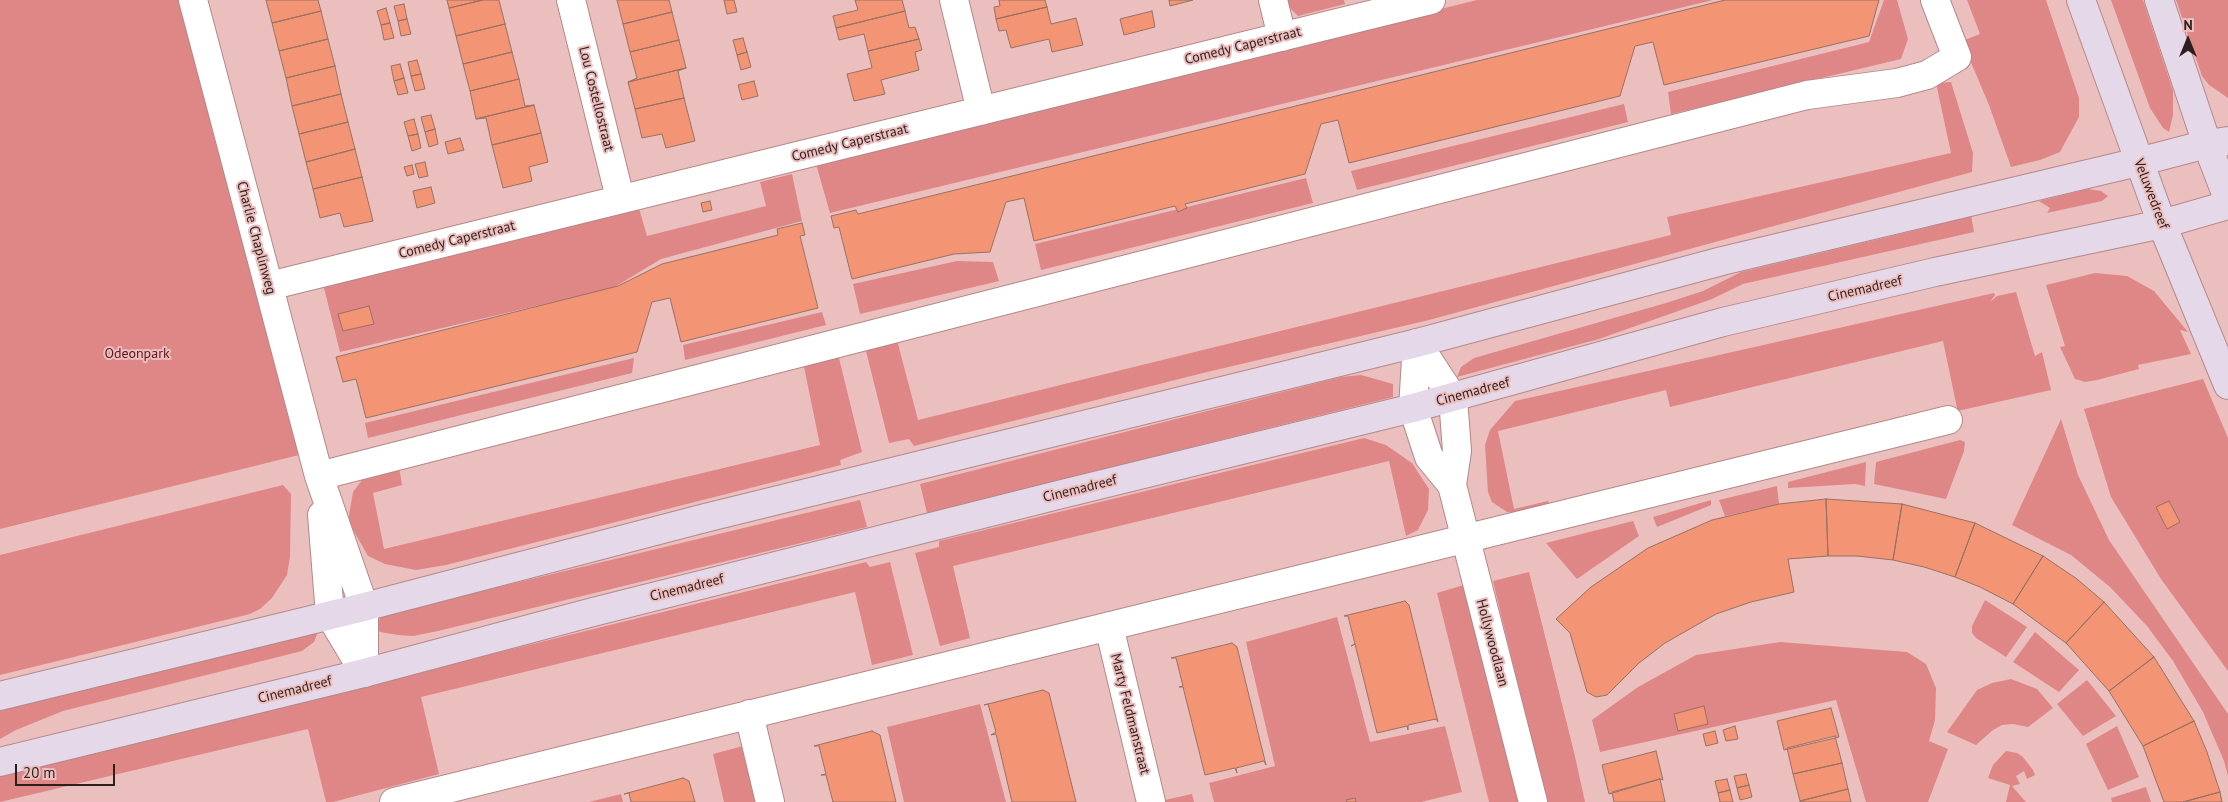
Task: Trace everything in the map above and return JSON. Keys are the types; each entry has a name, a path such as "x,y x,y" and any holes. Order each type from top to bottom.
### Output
{"main road":[{"name":"Veluwedreef","path":"2081,0 2138,162 2228,385"},
{"path":"2160,0 2217,142 2228,199"},
{"path":"0,696 364,607 846,482 1417,343 1722,261 2217,142"},
{"name":"Cinemadreef","path":"0,762 364,673 870,542 1453,398 1723,322 1935,272 2162,224 2228,205"}],"street":[{"name":"Charlie Chaplinweg","path":"193,0 319,476 364,607 364,673"},
{"name":"Lou Costellostraat","path":"571,0 620,198"},
{"path":"954,0 981,111"},
{"path":"1274,0 1282,37"},
{"name":"Comedy Caperstraat","path":"269,286 620,198 1432,0"},
{"path":"319,476 1808,95 1897,83 1927,75 1957,57 1935,0"},
{"name":"Hollywoodlaan","path":"1417,343 1453,398 1457,451 1452,485 1533,802"},
{"name":"Hollywoodlaan","path":"1417,343 1413,408 1429,457 1452,485"},
{"path":"394,802 1948,420"},
{"name":"Charlie Chaplinweg","path":"319,476 330,615 364,673"},
{"name":"Marty Feldmanstraat","path":"1109,626 1151,802"},
{"path":"749,714 770,802"}],"green space":[{"name":"Odeonpark","path":"0,0 184,0 307,453 0,529"},
{"path":"1344,0 1345,4 1298,16 1283,1"},
{"path":"1477,0 1713,0 830,213 816,164"},
{"path":"1884,0 1897,0 1908,39 1901,59 1671,114 1668,92 1869,42"},
{"path":"1967,0 2046,0 2079,98 2079,117 2060,152 2040,160 2011,167 1989,105 1962,41 1980,34"},
{"path":"2111,0 2143,0 2173,91 2173,115 2169,132 2163,128 2150,108"},
{"path":"2176,0 2228,0 2228,98 2209,85 2202,76"},
{"path":"1951,82 1973,153 1972,172 1429,320 1203,373 914,446 909,439 889,443 865,347 897,340 918,420 1671,235 1667,217 1951,153 1936,83"},
{"path":"1624,104 1628,122 1357,190 1351,171"},
{"path":"792,174 802,221 661,259 613,288 340,352 323,284 638,205 647,236 766,206 760,182"},
{"path":"1306,178 1313,203 1041,270 1035,244"},
{"path":"2088,189 2101,191 2108,196 2102,201 2047,213 2050,208 2039,201"},
{"path":"1971,215 1974,232 1743,284 1712,299 1599,339 1457,377 1461,367 1474,358 1666,303 1703,291 1741,272 1925,228"},
{"path":"957,261 993,262 999,281 860,314 853,284"},
{"path":"2095,273 2127,276 2154,291 2188,332 2180,330 2191,354 2138,365 2139,369 2097,380 2085,382 2075,379 2060,347 2065,346 2046,285"},
{"path":"2016,292 2035,356 2042,352 2051,390 1953,412 1957,408 1943,341 1670,407 1666,390 1498,431 1514,509 1548,501 1550,505 1516,513 1507,512 1492,502 1488,492 1485,445 1490,430 1515,401 1994,293 1995,295 1990,302 1997,296"},
{"path":"822,312 826,325 685,360 683,345"},
{"path":"838,354 862,452 840,460 841,465 446,565 416,570 385,564 368,556 348,521 353,492 368,472 398,461 402,485 373,493 384,549 820,445 803,362"},
{"path":"634,358 632,373 368,438 365,423"},
{"path":"1361,375 1393,384 1393,397 927,513 920,484 1341,377"},
{"path":"2203,379 2228,438 2228,671 2161,579 2111,497 2084,409"},
{"path":"2061,419 2078,475 2109,540 2228,714 2228,776 2224,761 2203,712 2173,661 2147,626 2110,587 2071,555 2012,525"},
{"path":"1364,438 1386,445 1412,463 1429,489 1428,510 1418,530 1406,536 1389,461 953,566 970,638 940,646 915,553 939,547 939,541"},
{"path":"1960,440 1965,442 1964,451 1946,499 1874,484 1876,462"},
{"path":"1866,462 1865,486 1855,484 1788,488 1788,482"},
{"path":"283,485 291,494 290,557 287,575 272,598 260,609 250,614 0,675 0,555"},
{"path":"1777,486 1779,504 1725,516 1719,500"},
{"path":"860,500 867,527 413,636 380,632 376,625 382,615"},
{"path":"1711,500 1711,505 1657,527 1653,517"},
{"path":"1633,521 1639,536 1577,579 1546,543"},
{"path":"866,562 870,567 890,562 913,655 872,665 855,592 421,697 439,774 333,802 326,802 308,729 0,802 0,775"},
{"path":"1529,572 1585,802 1546,802 1493,581"},
{"path":"1464,585 1519,802 1489,802 1437,593"},
{"path":"1985,600 2027,627 2006,657 1976,638 1972,633 1972,626"},
{"path":"1337,617 1370,742 1445,726 1462,792 1421,802 1214,802 1209,783 1275,766 1246,642"},
{"path":"309,632 317,634 314,642 302,651 63,711 16,730 0,739 0,711"},
{"path":"2035,632 2079,670 2059,692 2013,662"},
{"path":"1780,642 1907,652 1926,664 1936,688 1935,720 1929,741 1948,749 1928,802 1866,802 1836,700 1600,752 1592,720 1638,687 1696,655"},
{"path":"2011,679 2037,689 2053,708 2028,727 2013,724 2002,725 1993,730 1976,745 1947,732 1977,690 1992,683"},
{"path":"2087,680 2116,716 2083,736 2057,704"},
{"path":"980,704 1006,802 904,802 887,727"},
{"path":"2117,726 2139,777 2108,790 2086,744"},
{"path":"743,746 756,802 724,802 713,754"},
{"path":"2006,751 2022,756 2035,775 2027,779 2024,771 2016,776 2020,784 2012,786 2026,802 2006,802 2010,785 1988,778 1993,765"},
{"path":"2146,787 2151,802 2112,802 2111,798"},
{"path":"621,794 623,802 589,802"},
{"path":"1192,794 1194,802 1156,802"}],"building":[{"path":"266,0 318,0 321,11 272,23"},
{"path":"447,0 483,0 449,8"},
{"path":"483,0 499,0 505,24 456,36 449,8"},
{"path":"617,0 669,0 672,12 623,24"},
{"path":"724,0 734,0 737,12 727,14"},
{"path":"855,0 902,0 905,11 836,28 833,16 858,10"},
{"path":"999,0 1045,0 1047,7 996,19 994,7 1000,6"},
{"path":"1169,0 1193,0 1170,6"},
{"path":"1725,0 1879,0 1869,36 1664,85 1653,42 1635,46 1620,96 1349,163 1338,120 1321,124 1305,174 1185,204 1187,208 1178,212 1175,206 1034,241 1024,198 1006,202 990,252 954,254 852,279 839,227 834,228 831,216 856,210 858,214"},
{"path":"404,4 407,19 398,21 394,6"},
{"path":"1047,7 1051,24 1076,18 1083,45 1052,52 1049,39 1011,48 1006,30 999,31 996,19"},
{"path":"386,8 390,23 381,25 377,11"},
{"path":"321,11 328,39 279,51 272,23"},
{"path":"905,11 909,28 915,27 919,39 868,51 864,34 839,40 836,28"},
{"path":"1152,11 1155,27 1124,35 1120,19"},
{"path":"672,12 679,40 630,52 623,24"},
{"path":"407,19 411,34 401,36 398,21"},
{"path":"390,23 394,38 384,40 381,25"},
{"path":"505,24 512,52 463,64 456,36"},
{"path":"743,38 747,52 737,55 733,40"},
{"path":"328,39 335,66 286,78 279,51"},
{"path":"919,39 922,50 915,52 919,70 881,80 885,94 854,101 847,74 872,68 868,51"},
{"path":"679,40 686,68 628,82 637,78 630,52"},
{"path":"512,52 519,79 470,91 463,64"},
{"path":"747,52 751,67 741,70 737,55"},
{"path":"417,60 421,74 411,76 408,62"},
{"path":"400,64 404,78 394,81 391,66"},
{"path":"335,66 341,94 292,106 286,78"},
{"path":"686,68 678,71 684,98 635,109 628,82"},
{"path":"421,74 425,89 415,91 411,76"},
{"path":"404,78 408,93 398,95 394,81"},
{"path":"519,79 525,106 534,105 476,119 470,91"},
{"path":"754,81 758,96 742,100 738,85"},
{"path":"341,94 348,122 299,134 292,106"},
{"path":"684,98 695,141 666,148 662,134 642,138 635,109"},
{"path":"534,105 541,133 492,145 486,118 476,119"},
{"path":"431,115 435,129 425,132 421,117"},
{"path":"414,119 418,134 408,136 404,122"},
{"path":"348,122 355,149 306,162 299,134"},
{"path":"435,129 438,144 429,147 425,132"},
{"path":"541,133 548,162 529,167 532,181 503,188 492,145"},
{"path":"418,134 421,148 412,151 408,136"},
{"path":"460,138 464,150 448,154 445,142"},
{"path":"355,149 362,177 313,189 306,162"},
{"path":"425,162 428,176 419,178 415,164"},
{"path":"412,165 414,174 407,176 404,167"},
{"path":"362,177 373,221 344,227 340,213 320,218 313,189"},
{"path":"431,187 435,203 417,208 413,191"},
{"path":"710,201 712,210 703,212 701,203"},
{"path":"802,223 805,235 800,236 818,308 681,342 670,298 652,302 637,352 366,418 356,379 343,382 336,357 618,286 662,264 778,235 777,229"},
{"path":"369,306 374,324 343,331 338,314"},
{"path":"1826,499 1828,556 1788,559 1794,592 1751,602 1716,614 1665,643 1639,663 1607,695 1596,697 1587,692 1570,633 1556,619 1591,587 1648,548 1712,520 1779,504"},
{"path":"1826,499 1902,504 1893,560 1857,556 1828,556"},
{"path":"2169,501 2180,522 2167,529 2156,507"},
{"path":"1902,504 1975,523 1955,577 1893,560"},
{"path":"1975,523 2043,556 2013,604 1955,577"},
{"path":"2043,556 2077,579 2104,602 2066,643 2013,604"},
{"path":"1405,601 1409,605 1438,722 1436,719 1408,725 1408,730 1407,726 1377,733 1348,616 1344,616"},
{"path":"2104,602 2154,657 2109,691 2066,643"},
{"path":"1232,643 1237,647 1266,765 1264,761 1236,768 1237,773 1235,768 1205,775 1183,687 1179,687 1183,686 1176,658 1171,658"},
{"path":"2154,657 2194,721 2143,746 2109,691"},
{"path":"1043,690 1049,693 1076,802 1012,802 996,734 991,735 996,732 988,704 984,705"},
{"path":"1704,706 1708,724 1678,731 1674,714"},
{"path":"1831,708 1839,737 1784,750 1777,721"},
{"path":"2194,721 2207,752 2220,792 2183,802 2164,802 2143,746"},
{"path":"1735,726 1738,739 1726,741 1723,730"},
{"path":"872,731 880,735 896,802 833,802 826,775 821,775 826,774 819,746 814,746"},
{"path":"1715,731 1718,743 1706,746 1703,734"},
{"path":"1835,736 1842,763 1793,774 1787,748"},
{"path":"1656,751 1663,780 1660,779 1609,794 1602,765"},
{"path":"1842,763 1848,789 1800,801 1793,774"},
{"path":"1746,774 1749,785 1737,788 1734,776"},
{"path":"683,778 689,781 695,802 631,802 629,793 624,794"},
{"path":"1660,779 1665,802 1614,802 1612,792"},
{"path":"1727,779 1730,790 1718,793 1715,781"},
{"path":"1749,785 1752,797 1740,800 1737,788"},
{"path":"1848,789 1851,802 1800,802 1800,801"},
{"path":"1730,790 1733,802 1720,802 1718,793"},
{"path":"2220,792 2222,802 2183,802"},
{"path":"1355,798 1356,802 1347,802 1346,800"}]}
